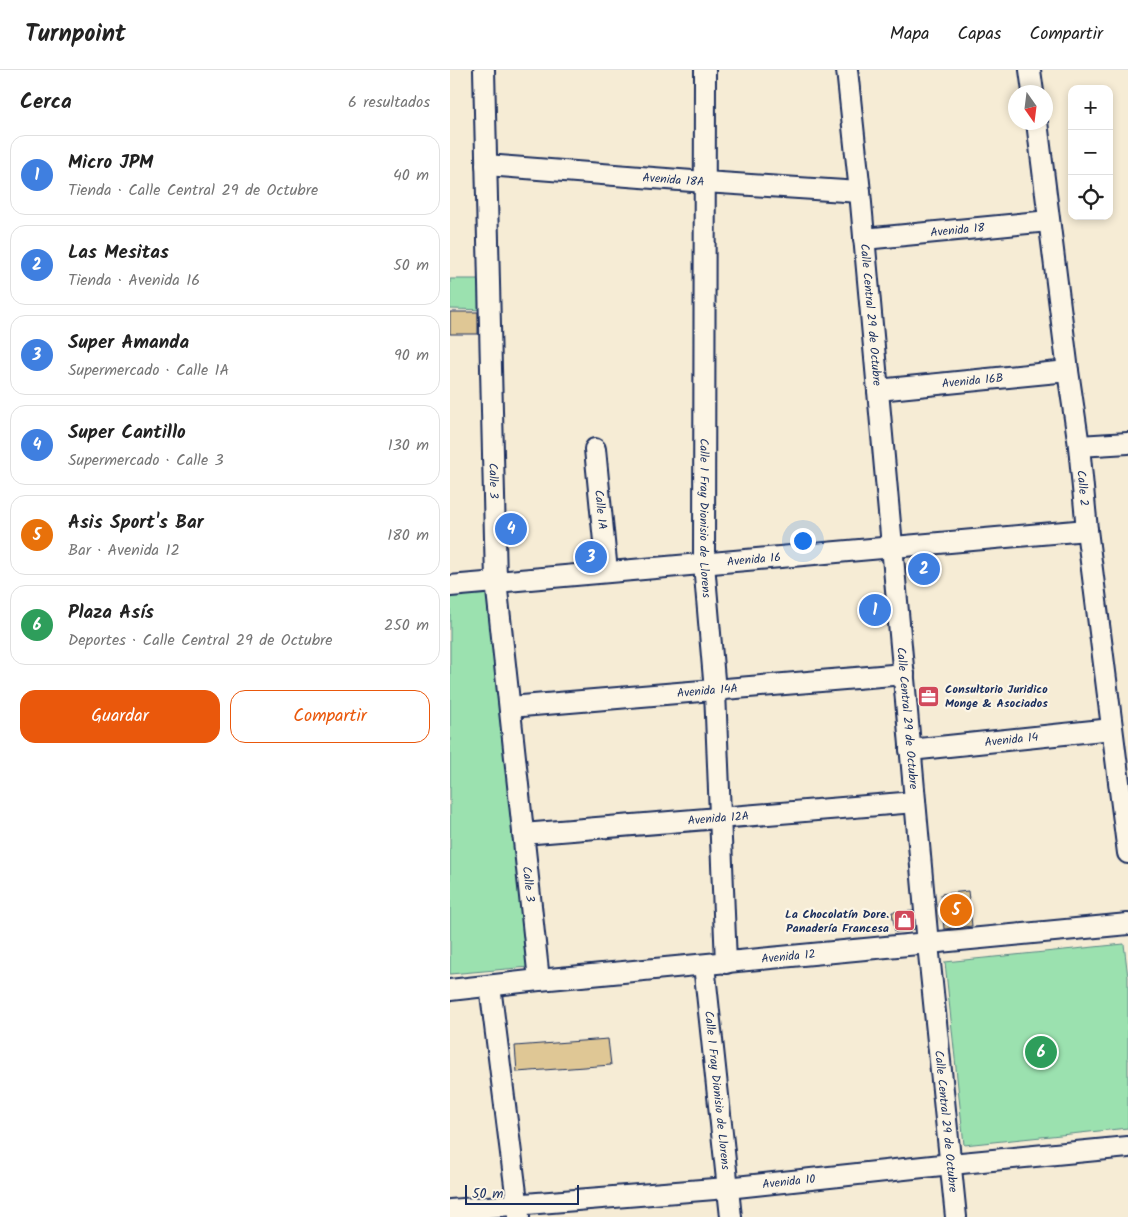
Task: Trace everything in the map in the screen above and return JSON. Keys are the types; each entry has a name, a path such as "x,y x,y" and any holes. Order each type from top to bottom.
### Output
{"street":[{"name":"Calle 3","path":"484,70 496,581 539,980"},
{"name":"Calle 1 Fray Dionisio de Llorens","path":"705,70 704,564 715,691 726,963"},
{"name":"Calle Central 29 de Octubre","path":"847,70 860,192 928,944 956,1217"},
{"path":"1030,70 1032,85"},
{"name":"Calle 2","path":"1038,130 1079,446 1087,530 1128,853"},
{"name":"Avenida 18A","path":"486,165 860,192"},
{"name":"Avenida 18","path":"864,239 1049,221"},
{"name":"Avenida 16B","path":"878,390 1068,371"},
{"path":"1079,446 1128,443"},
{"name":"Calle 1A","path":"595,448 607,572"},
{"name":"Avenida 16","path":"450,586 1087,530"},
{"name":"Avenida 14A","path":"510,707 904,674"},
{"name":"Avenida 14","path":"910,750 1112,729"},
{"name":"Avenida 12A","path":"523,834 915,802"},
{"name":"Avenida 12","path":"450,990 1128,924"},
{"name":"Calle 1 Fray Dionisio de Llorens","path":"704,965 731,1217"},
{"path":"490,986 518,1210"},
{"name":"Avenida 10","path":"450,1210 518,1210 1128,1147"}],"green space":[{"path":"450,279 489,279 490,310 450,309"},
{"path":"491,589 529,967 450,974 450,594"},
{"path":"1124,944 1128,977 1128,1128 964,1145 945,962"}],"building":[{"path":"450,312 478,312 478,334 450,334"},
{"path":"968,891 972,926 944,929 941,894"},
{"name":"La Chocolatín Dore. Panadería Francesa","path":"913,911 915,929 895,932 892,912"},
{"path":"608,1039 611,1065 517,1072 515,1046"}],"place":[{"name":"Super Cantillo","path":"511,529"},
{"name":"Super Amanda","path":"591,557"},
{"name":"Las Mesitas","path":"924,569"},
{"name":"Micro JPM","path":"875,610"},
{"name":"Consultorio Juridico Monge & Asociados","path":"929,696"},
{"name":"Asis Sport's Bar","path":"956,910"},
{"name":"La Chocolatín Dore. Panadería Francesa","path":"905,921"},
{"name":"Plaza Asís","path":"1041,1052"}]}
